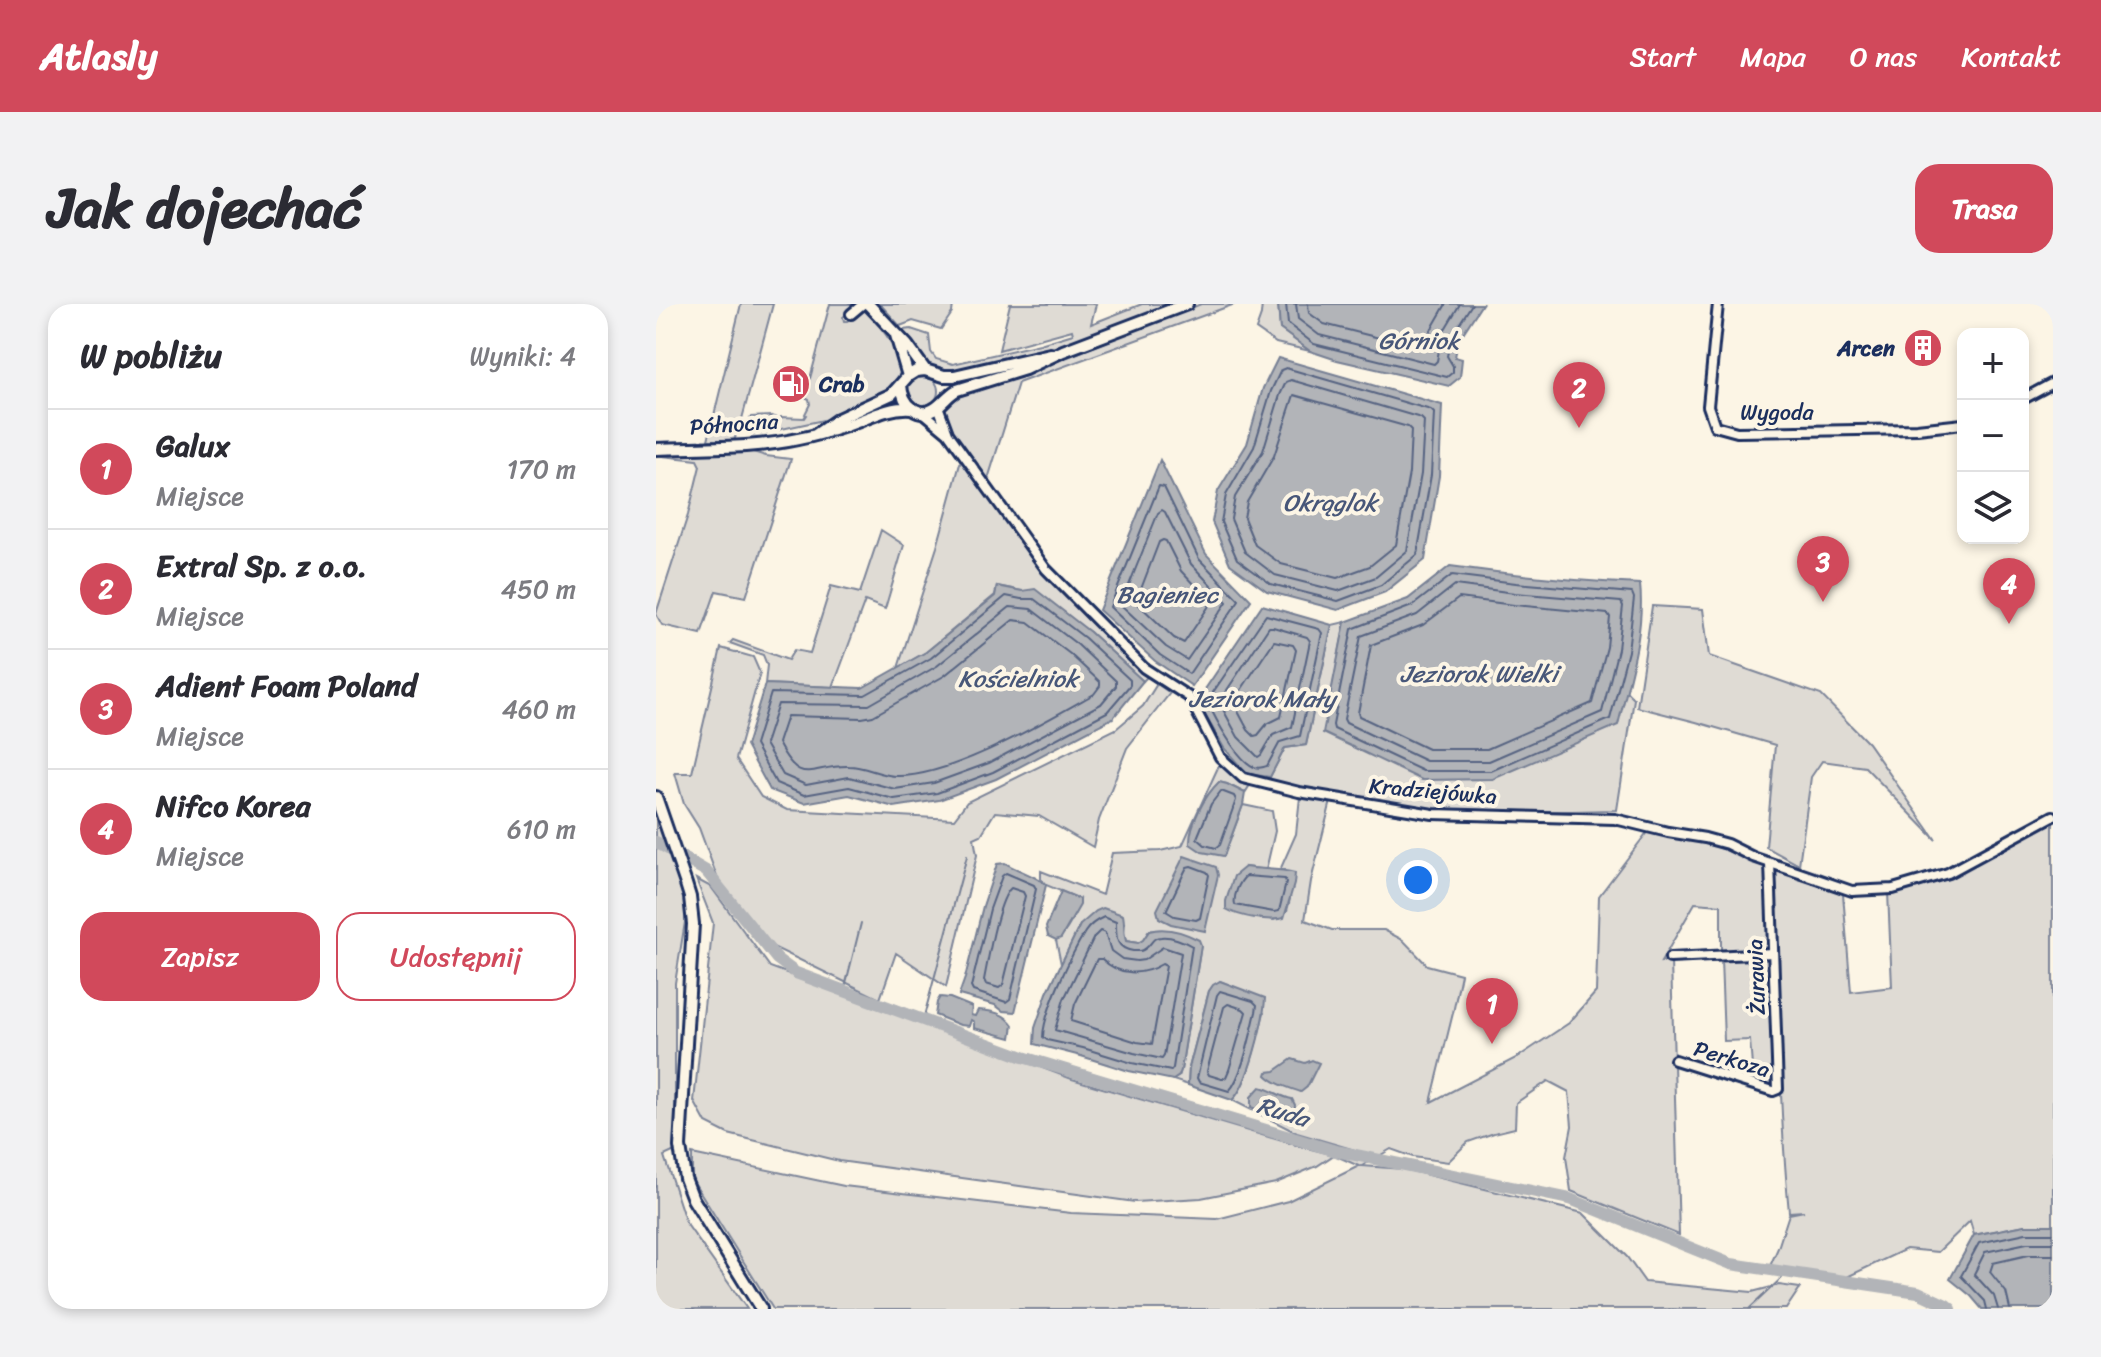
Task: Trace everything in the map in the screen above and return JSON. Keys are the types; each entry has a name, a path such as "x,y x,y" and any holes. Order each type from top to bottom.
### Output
{"main road":[{"path":"866,304 907,345 942,387 941,403"},
{"path":"895,334 905,362 902,393 911,408 923,412 932,410 957,390 1025,369 1063,351 1187,304"},
{"path":"905,381 916,371 959,376 1063,351"},
{"name":"Północna","path":"815,435 838,419 889,396 905,381"},
{"name":"Północna","path":"656,449 748,446 800,439 896,408 911,408"},
{"path":"656,797 690,897 693,924 680,1147 685,1178 706,1222 761,1309"}],"street":[{"path":"851,314 866,304"},
{"name":"Wygoda","path":"1718,304 1708,406 1715,426 1737,432 1917,429 1957,425"},
{"path":"2029,396 2053,383"},
{"name":"Kradziejówka","path":"941,403 948,433"},
{"name":"Kradziejówka","path":"923,412 948,433 1046,569 1144,668 1189,697 1220,757 1243,778 1299,792 1433,814 1615,819 1727,844 1753,857 1852,891 1893,889 1948,873 2053,816"},
{"name":"Żurawia","path":"1770,863 1778,1089"},
{"path":"1670,958 1773,953"},
{"name":"Perkoza","path":"1675,1060 1773,1091 1778,1089"}],"shaded area":[{"path":"741,304 773,304 739,430 734,440 708,440"},
{"path":"830,304 859,304 843,317 844,321 864,309 871,316 887,336 899,359 902,368 897,378 873,399 828,419 754,435 747,427 751,417 770,416 771,419 772,416 780,419 804,418 806,415 810,404 805,397"},
{"path":"880,304 953,304 952,313 941,329 913,321 900,326"},
{"path":"1010,304 1096,304 1091,324 1142,304 1172,304 1058,349 949,373 922,364 902,334 903,330 911,329 929,335 931,352 936,359 953,364 1073,334 1072,330 999,350"},
{"path":"1201,304 1235,304 1018,383 988,479 951,429 944,411 948,403 959,395 1030,372"},
{"path":"1262,304 1278,304 1280,329 1310,351 1276,343 1256,329"},
{"path":"923,376 933,381 938,391 933,401 923,406 913,401 908,391 913,381"},
{"path":"753,452 791,459 746,597 716,591 701,634 662,625 656,614 688,515 700,466 697,460 662,456 664,453"},
{"path":"961,460 1080,609 1149,675 1143,681 1090,632 1022,591 997,586 995,595 926,652 898,668"},
{"path":"881,530 904,545 885,609 865,601 833,687 765,684 767,665 763,655 730,643 733,640 788,660 794,650 810,653 831,586 860,593"},
{"path":"1652,606 1703,609 1709,656 1821,695 1868,743 1936,840 1865,767 1822,761 1811,777 1799,865 1766,847 1775,745 1637,707"},
{"path":"1345,622 1324,733 1617,725 1626,691 1634,699 1617,810 1494,812 1421,808 1333,794 1247,774 1270,777 1285,748 1306,745 1332,625"},
{"path":"721,648 753,657 760,673 736,759 761,797 787,810 954,819 967,802 1116,729 1143,706 1157,684 1170,693 1127,748 1099,820 1093,847 1039,816 995,812 981,835 974,838 977,855 946,987 896,953 880,999 773,947 720,885 699,828 684,804 675,773 692,773"},
{"path":"1220,763 1250,785 1245,793 1219,782 1204,800 1232,835 1243,805 1272,811 1275,831 1266,870 1245,867 1257,917 1274,920 1287,911 1290,899 1284,870 1280,870 1296,834 1300,797 1331,801 1311,881 1305,920 1332,930 1384,930 1403,940 1427,965 1461,974 1431,1102 1518,1057 1569,1023 1596,992 1599,896 1648,831 1710,844 1766,866 1769,949 1721,952 1721,905 1695,903 1661,962 1671,961 1679,1235 1571,1191 1566,1157 1572,1126 1569,1092 1548,1081 1516,1103 1515,1128 1468,1142 1448,1162 1413,1157 1391,1149 1362,1166 1403,1169 1583,1213 1627,1257 1645,1282 1752,1292 1779,1285 1800,1288 1786,1309 773,1309 692,1179 692,1154 844,1186 1071,1213 1217,1219 1288,1201 1359,1166 1334,1155 1352,1149 1297,1133 1232,1100 1248,1072 1264,1013 1237,988 1220,981 1209,991 1189,1068 1188,1085 1173,1080 1181,1070 1201,945 1163,930 1149,931 1138,943 1126,941 1125,923 1080,925 1061,964 1056,940 1068,927 1080,899 1046,885 1041,879 1041,871 1102,895 1112,853 1160,851 1182,846"},
{"path":"656,808 681,880 687,910 675,983 675,1151 664,1156 686,1223 747,1309 656,1309"},
{"path":"2053,820 2053,1225 2025,1225 1974,1235 1970,1221 1938,1252 1906,1249 1847,1277 1770,1266 1789,1214 1804,1211 1789,1212 1785,1169 1775,865 1843,894 1851,992 1892,987 1888,892 1953,874"},
{"path":"696,879 711,887 770,967 1072,1079 1334,1155 1317,1166 1276,1183 1201,1198 1135,1202 839,1161 728,1134 706,1123 694,1101 713,923"},
{"path":"1771,958 1773,1088 1753,1080 1750,1040 1724,1041 1721,959"}],"water":[{"name":"Górniok","path":"1278,304 1482,304 1458,341 1455,357 1462,359 1460,377 1449,386 1310,351 1280,329"},
{"name":"Okrąglok","path":"1278,358 1442,405 1439,476 1425,560 1385,592 1338,610 1267,591 1230,564 1212,522 1218,491 1247,444 1263,388"},
{"name":"Bagieniec","path":"1160,460 1206,554 1251,600 1192,686 1155,661 1099,610"},
{"name":"Jeziorok Wielki","path":"1450,566 1640,584 1638,638 1618,725 1493,779 1422,780 1323,733 1345,622 1408,599"},
{"name":"Kościelniok","path":"997,586 1022,591 1035,589 1090,632 1143,681 1113,718 996,779 939,800 894,807 849,795 804,803 770,790 746,746 765,684 862,688 926,652 995,596"},
{"name":"Jeziorok Mały","path":"1262,605 1332,625 1306,745 1285,748 1270,777 1247,774 1224,748 1197,701"},
{"path":"1219,782 1245,793 1224,856 1202,852 1190,844 1199,811"},
{"path":"1184,856 1216,867 1218,875 1205,931 1171,924 1159,918 1157,910"},
{"path":"1005,863 1046,885 1015,1012 1003,1011 995,1005 959,995 997,864"},
{"path":"1245,867 1295,873 1284,918 1255,918 1226,909 1234,876"},
{"path":"1061,891 1080,899 1080,905 1061,938 1056,940 1048,936 1046,927"},
{"path":"1103,908 1123,915 1126,941 1138,943 1149,931 1162,929 1181,932 1199,940 1201,945 1181,1070 1173,1080 1034,1044 1035,1028 1047,993 1080,925"},
{"path":"1220,981 1265,998 1249,1068 1232,1100 1188,1085 1189,1068 1209,991"},
{"path":"940,997 972,1007 971,1015 975,1016 978,1010 1002,1015 1013,1025 1011,1038 974,1028 971,1020 969,1026 960,1025 935,1015"},
{"path":"1292,1059 1319,1063 1307,1087 1301,1092 1266,1075"},
{"path":"1260,1087 1292,1099 1295,1105 1293,1121 1279,1119 1251,1107 1251,1097"},
{"path":"2025,1225 2053,1225 2053,1309 1982,1309 1950,1279 1974,1235"}],"waterway":[{"name":"Ruda","path":"656,842 706,871 777,959 796,973 1023,1057 1336,1151 1570,1199 1731,1264 1918,1292 1951,1309"},
{"path":"923,1020 967,856"},
{"path":"844,991 861,923"},
{"path":"1749,1309 1787,1273"}],"place":[{"name":"Arcen","path":"1923,348"},
{"name":"Crab","path":"791,384"},
{"name":"Extral Sp. z o.o.","path":"1579,428"},
{"name":"Adient Foam Poland","path":"1823,602"},
{"name":"Nifco Korea","path":"2009,624"},
{"name":"Galux","path":"1492,1044"}]}
